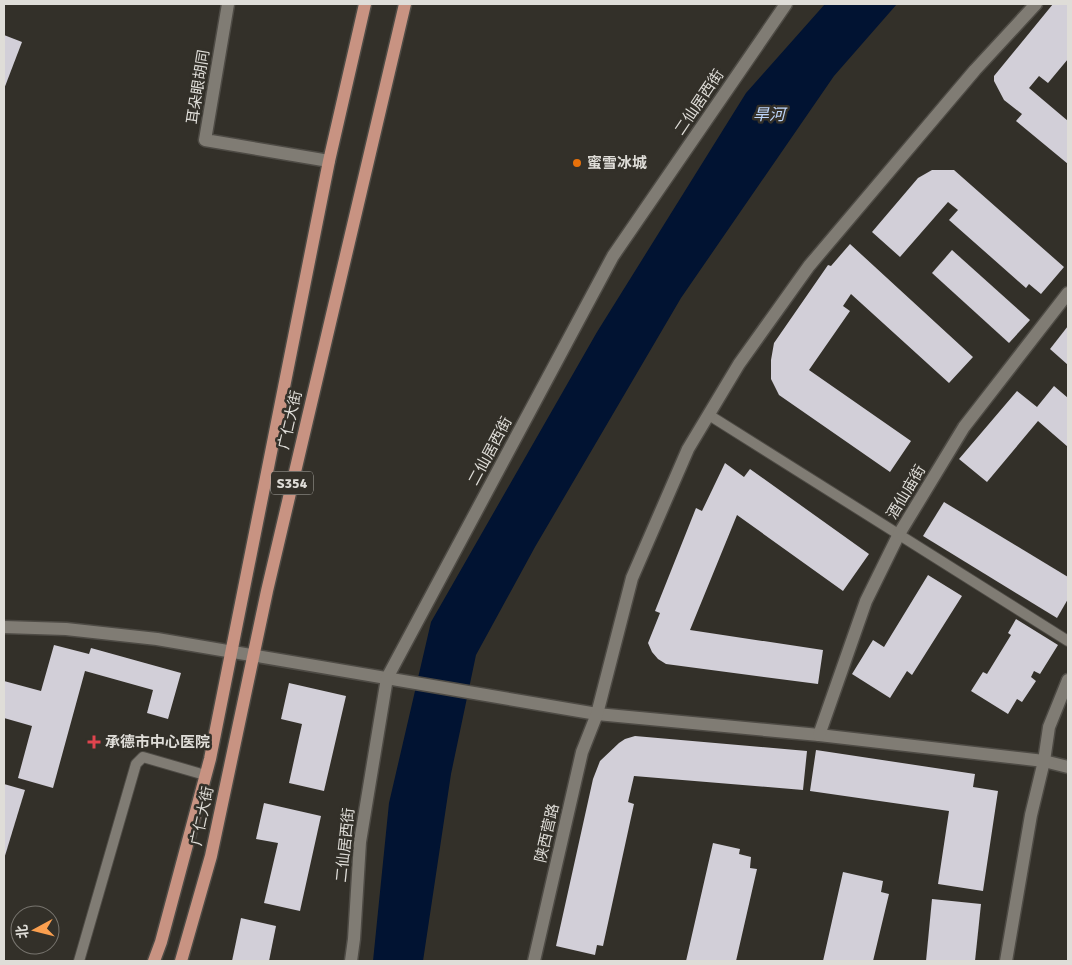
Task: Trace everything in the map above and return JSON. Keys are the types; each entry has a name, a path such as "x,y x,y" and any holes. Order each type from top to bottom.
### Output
{"main road":[{"name":"广仁大街","path":"154,961 161,942 206,775 329,161 365,4"},
{"name":"广仁大街","path":"181,961 211,856 253,655 405,4"}],"street":[{"name":"耳朵眼胡同","path":"228,4 205,140 329,161"},
{"name":"二仙居西街","path":"351,961 360,842 387,678 613,256 786,4"},
{"name":"陕西营路","path":"534,961 582,752 597,714 632,578 688,450 739,364 809,266 975,70 1036,4"},
{"name":"酒仙庙街","path":"819,735 866,601 899,534 964,426 1068,293"},
{"path":"4,627 66,629 157,639 597,714 819,735 1044,761 1068,767"},
{"path":"1006,961 1031,815 1044,761 1049,727 1068,680"}],"lane":[{"path":"709,415 1068,641"},
{"path":"79,961 136,764 143,756 206,775"}],"water":[{"name":"旱河","path":"825,4 897,4 834,76 681,298 535,547 476,655 451,774 423,961 373,961 389,803 431,622 597,332 746,93"}],"building":[{"path":"1053,4 1068,4 1068,59 1048,83 1039,76 1029,88 1068,121 1068,164 1016,121 1022,114 1004,100 994,81 994,76"},
{"path":"4,35 22,42 4,89"},
{"path":"932,170 954,170 1064,267 1041,294 1029,284 1026,288 949,220 958,210 948,202 900,257 872,232 918,178"},
{"path":"850,244 973,357 949,383 851,294 843,306 850,311 809,370 911,441 890,472 779,395 771,379 771,360 774,343 828,265 831,266"},
{"path":"952,250 1030,320 1009,343 932,273"},
{"path":"1068,326 1068,365 1050,349"},
{"path":"1054,386 1068,398 1068,447 1038,421 987,482 959,459 1017,391 1037,407"},
{"path":"725,463 744,477 750,469 869,554 843,591 737,515 690,630 823,650 818,684 666,664 652,652 648,643 660,613 655,611 696,508 702,511"},
{"path":"944,502 1068,577 1068,599 1057,618 923,536"},
{"path":"928,575 962,596 912,675 907,671 890,698 852,674 873,640 884,647"},
{"path":"1016,619 1058,645 1040,674 1034,671 1031,677 1036,681 1022,702 1017,699 1008,714 971,691 983,672 987,674 1011,635 1008,633"},
{"path":"54,645 89,654 91,648 181,673 168,719 147,713 153,690 85,671 53,788 18,778 32,726 4,718 4,681 41,691"},
{"path":"289,683 346,696 324,791 289,783 302,724 281,719"},
{"path":"635,736 807,751 803,790 634,776 628,802 634,804 603,946 597,945 595,955 556,946 593,779 600,761 619,743"},
{"path":"816,750 975,774 973,787 998,791 983,891 938,884 949,811 810,791"},
{"path":"4,784 25,790 4,859"},
{"path":"264,803 321,816 300,911 264,903 278,843 256,839"},
{"path":"713,843 740,849 739,854 751,857 750,868 757,869 736,961 686,961"},
{"path":"843,872 883,881 881,892 889,894 873,961 823,961"},
{"path":"932,899 981,904 975,961 926,961"},
{"path":"241,918 276,926 269,961 232,961"}],"place":[{"name":"蜜雪冰城","path":"577,163"},
{"name":"承德市中心医院","path":"94,742"}]}
